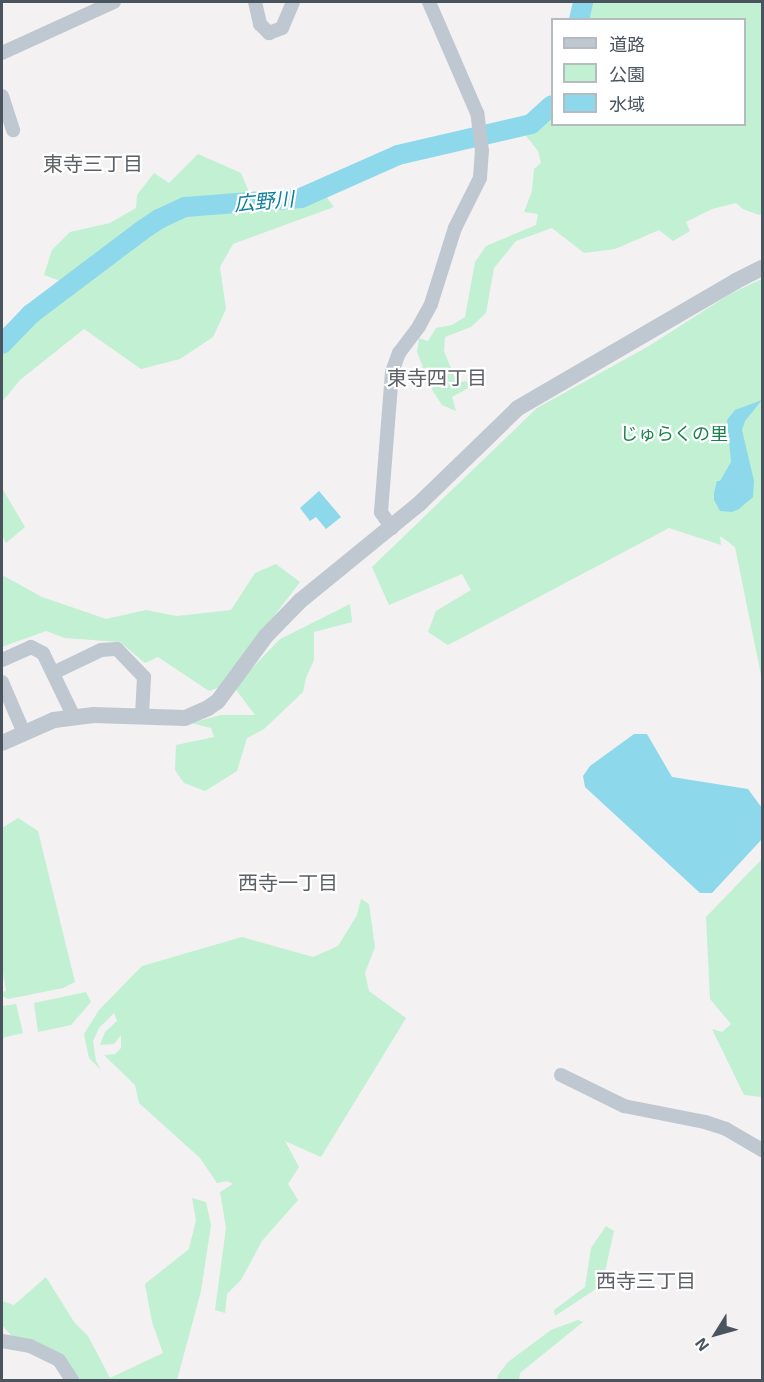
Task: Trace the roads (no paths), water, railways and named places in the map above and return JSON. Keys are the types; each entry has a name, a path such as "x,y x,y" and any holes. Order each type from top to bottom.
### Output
{"street":[{"path":"2,53 114,2"},
{"path":"255,2 260,24 269,33 282,28 293,2"},
{"path":"392,528 381,512 392,372 403,347 419,326 431,304 455,228 480,178 482,151 477,113 429,2"},
{"path":"2,96 13,130"},
{"path":"2,743 54,720 94,715 185,718 208,708 218,701 266,636 287,614 392,528 518,408 762,268"},
{"path":"2,660 31,647 44,652 74,717"},
{"path":"53,673 101,650 117,649 144,677 142,717"},
{"path":"2,682 24,733"},
{"path":"561,1075 624,1106 705,1122 726,1129 762,1150"},
{"path":"2,1341 30,1346 59,1360 72,1380"}],"water":[{"path":"762,400 745,421 742,430 754,481 753,497 732,512 720,511 714,500 714,493 717,481 720,481 731,462 727,420 735,410"},
{"path":"319,491 341,517 326,529 316,517 310,521 300,508"},
{"path":"634,734 647,734 672,777 748,789 762,808 762,839 712,893 700,893 585,787 583,776 590,766"}],"waterway":[{"name":"広野川","path":"579,18 583,2"},
{"name":"広野川","path":"2,344 31,314 141,231 159,219 185,207 301,198 398,155 531,124 551,106"}],"district":[{"name":"東寺三丁目","path":"93,163"},
{"name":"東寺四丁目","path":"437,377"},
{"name":"西寺一丁目","path":"288,882"},
{"name":"西寺三丁目","path":"646,1280"}],"park label":[{"name":"じゅらくの里","path":"674,433"}]}
